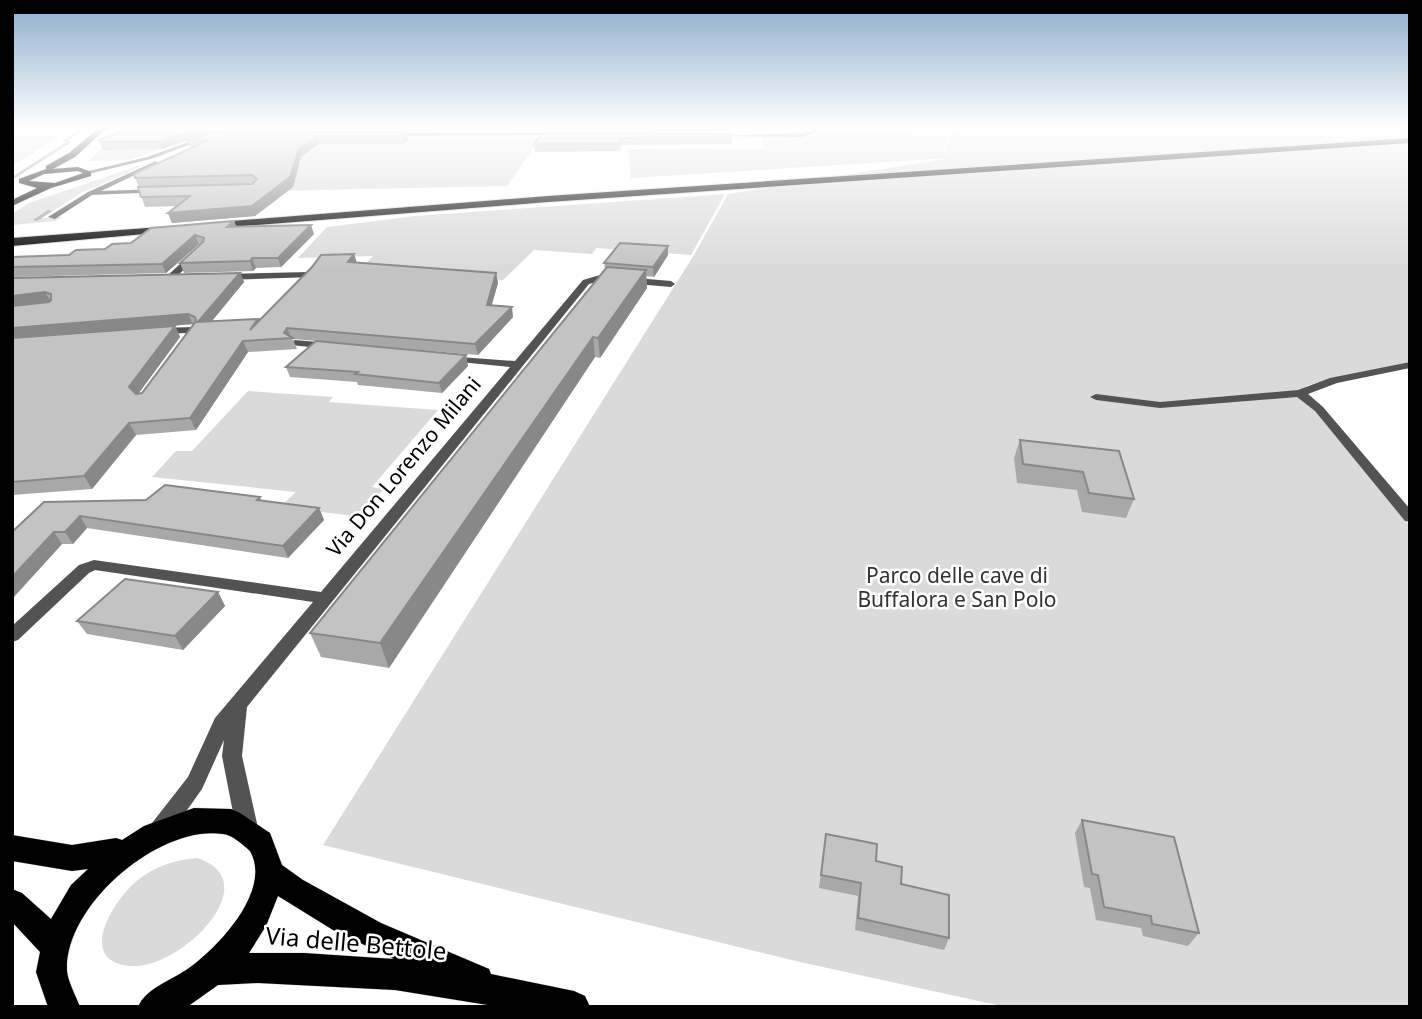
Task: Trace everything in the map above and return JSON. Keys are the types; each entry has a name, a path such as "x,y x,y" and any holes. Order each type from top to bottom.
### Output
{"highway":[{"path":"206,216 767,176"},
{"path":"200,227 891,176"},
{"path":"12,232 179,218"},
{"path":"12,242 186,228"}],"main road":[{"path":"25,184 22,181 24,178 32,176"},
{"path":"12,203 54,184 82,176"},
{"path":"12,194 25,184 54,184"},
{"path":"56,1003 47,979 50,941 62,915 80,890 102,868 127,848 159,831 185,823 229,821 247,828 264,846 270,872 259,911 247,931 213,970 167,1003"},
{"path":"12,848 72,858 98,856 127,848"},
{"name":"Via delle Bettole","path":"270,872 292,891 348,922 494,988"},
{"path":"12,903 33,920 50,941"},
{"name":"Via delle Bettole","path":"213,970 307,967 494,988 574,1007"}],"street":[{"path":"52,217 90,193 128,176"},
{"path":"90,193 172,191"},
{"path":"170,278 201,249"},
{"path":"209,277 310,275"},
{"path":"157,278 183,278"},
{"name":"Via Don Lorenzo Milani","path":"159,831 195,783 222,724 589,281 600,278 671,284"},
{"path":"146,332 193,330 185,344"},
{"path":"295,343 335,347"},
{"name":"Via Don Lorenzo Milani","path":"442,358 518,365"},
{"path":"1096,397 1160,405 1300,393 1334,380 1410,365"},
{"path":"1300,393 1319,409 1410,518"},
{"path":"12,636 84,569 94,565 325,598"},
{"path":"238,706 232,756 247,828"}],"green space":[{"path":"110,176 121,176 81,193 42,218 62,217 55,221 12,225 12,214 29,203"},
{"path":"276,176 514,176 507,186 273,191 264,184"},
{"name":"Parco delle cave di Buffalora e San Polo","path":"631,176 670,176 631,178"},
{"name":"Parco delle cave di Buffalora e San Polo","path":"842,176 1410,176 1410,362 1306,386 1314,409 1410,526 1410,1007 1006,1007 800,962 323,845 694,255 728,194"},
{"path":"725,194 691,255 596,248 592,254 534,250 503,280 360,270 373,256 298,258 327,227 415,216"},
{"path":"248,391 333,397 329,402 438,410 372,487 383,489 363,517 280,507 296,492 152,477 176,451 192,451"},
{"path":"197,858 217,869 224,885 221,904 209,923 192,941 171,955 149,964 129,966 113,961 104,953 102,941 105,928 119,900 129,889 158,867"}],"building":[{"path":"134,176 230,176 135,178"},
{"path":"253,176 290,176 252,206 168,213 190,196 141,197 138,187 252,184 257,179"},
{"path":"234,221 227,227 311,225 278,258 180,263 203,242 204,238 195,235 162,264 12,267 12,257 69,255 76,250 105,249 112,244 131,243 151,228"},
{"path":"620,243 668,246 653,267 604,263"},
{"path":"354,254 348,262 496,273 487,305 512,307 475,344 287,328 284,333 293,338 243,341 190,418 129,423 84,476 12,482 12,338 175,326 129,387 136,394 142,393 196,321 195,317 188,314 12,328 12,306 49,302 51,294 45,292 12,296 12,278 240,273 198,322 258,319 250,330 321,255"},
{"path":"607,267 646,270 598,338 593,337 380,643 310,633"},
{"path":"316,341 466,355 439,383 355,374 358,372 286,367"},
{"path":"1020,440 1119,451 1134,499 1089,493 1083,472 1023,464"},
{"path":"165,485 260,497 257,500 319,508 283,546 80,516 65,532 54,532 12,577 12,532 44,502 146,500"},
{"path":"125,579 218,592 175,636 77,621"},
{"path":"1082,820 1174,837 1199,933 1152,924 1151,916 1104,907 1098,875 1092,874"},
{"path":"826,834 877,844 876,861 902,867 901,884 949,895 949,938 858,918 861,883 821,875"}],"waterway":[{"path":"12,179 17,176"},
{"path":"35,220 50,211"}]}
